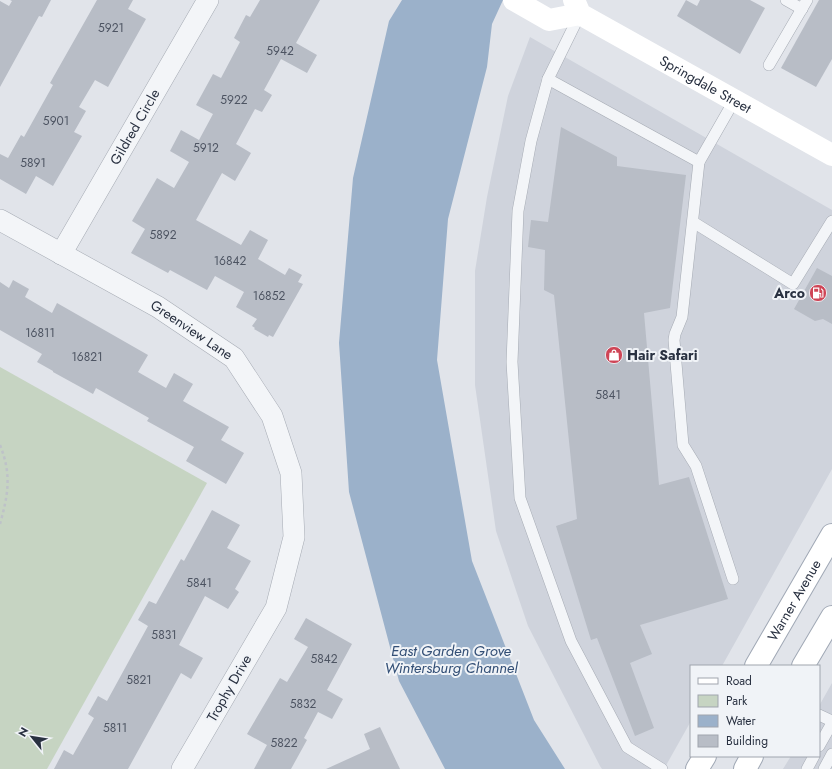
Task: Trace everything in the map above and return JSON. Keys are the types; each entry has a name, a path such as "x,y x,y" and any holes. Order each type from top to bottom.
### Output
{"main road":[{"path":"514,0 550,20 577,7"},
{"name":"Springdale Street","path":"577,7 832,155"},
{"name":"Warner Avenue","path":"757,665 832,535"},
{"path":"804,665 832,617"},
{"path":"697,769 704,757"},
{"path":"745,769 751,757"}],"street":[{"name":"Gildred Circle","path":"61,254 208,0"},
{"name":"Greenview Lane","path":"0,220 158,307 234,358 272,416 291,473 294,537 276,608"},
{"name":"Trophy Drive","path":"182,769 276,608"}],"lane":[{"path":"769,65 804,4 786,0"},
{"path":"577,7 548,79 532,141 518,212 512,362 520,498 571,641 627,747 662,769"},
{"path":"548,79 699,162"},
{"path":"733,579 696,466 683,445 674,340 682,317 699,162 735,99"},
{"path":"693,222 793,284 832,221"},
{"path":"820,716 832,722 820,744"},
{"path":"824,769 832,754"},
{"path":"807,769 813,757"}],"path":[{"path":"0,445 7,465 9,481 0,524"}],"shaded area":[{"path":"530,37 832,210 832,469 723,665 690,665 690,723 664,769 602,769 528,626 496,531 475,385 475,271 487,197 508,96"},
{"path":"832,683 832,769 783,769 790,757 820,757 820,704"}],"green space":[{"path":"0,367 207,483 47,769 0,769"}],"water":[{"name":"East Garden Grove Wintersburg Channel","path":"402,0 503,0 492,24 487,67 448,219 437,360 472,561 534,720 565,769 445,769 399,681 349,492 339,343 353,178 389,21"}],"building":[{"path":"10,0 51,0 42,17 39,16 0,87 0,1 9,6 12,1"},
{"path":"97,0 133,0 128,9 146,19 108,87 95,80 79,107 86,111 74,132 82,136 53,186 36,176 26,194 0,179 0,154 8,158 21,135 24,137 53,85 50,83"},
{"path":"260,0 320,0 296,43 317,55 307,73 281,59 264,90 272,95 262,112 255,109 236,144 251,153 235,181 222,173 196,220 241,245 250,230 268,240 258,259 285,275 289,268 302,275 298,282 303,284 273,337 269,335 268,337 254,329 255,328 252,326 257,319 236,307 244,292 215,276 207,290 170,270 168,273 131,253 145,229 132,221 157,178 174,188 189,162 170,151 181,130 199,140 213,114 196,105 213,74 221,78 240,42 234,38 246,15 250,17"},
{"path":"686,0 697,6 700,0 750,0 765,8 740,54 677,16"},
{"path":"819,0 832,0 832,59 816,87 781,68"},
{"path":"561,127 617,157 617,166 686,175 670,308 644,313 659,485 689,477 728,599 640,625 652,654 630,663 654,728 635,736 597,638 591,640 556,526 577,519 554,295 544,290 545,250 528,247 531,220 548,222"},
{"name":"Arco","path":"817,268 832,276 832,324 823,319 815,321 794,309"},
{"path":"13,280 29,289 25,297 52,313 57,303 148,355 138,372 166,388 174,373 193,384 183,401 229,427 221,440 244,453 226,484 186,461 194,447 147,421 149,418 96,388 93,394 53,372 37,362 42,354 0,330 0,282 9,288"},
{"path":"212,510 240,525 227,548 251,561 235,589 239,592 228,609 205,596 179,645 203,658 191,679 181,673 128,769 54,769 64,750 73,755 94,718 88,714 98,696 107,701 148,626 138,620 149,601 156,604 181,559 184,561"},
{"path":"306,618 352,644 327,690 343,699 332,719 318,712 304,738 307,740 291,769 254,769 267,745 247,734 280,678 287,682 308,647 294,639"},
{"path":"380,727 400,769 326,769 370,749 364,734"}],"place":[{"name":"Arco","path":"818,293"},
{"name":"Hair Safari","path":"614,355"}]}
